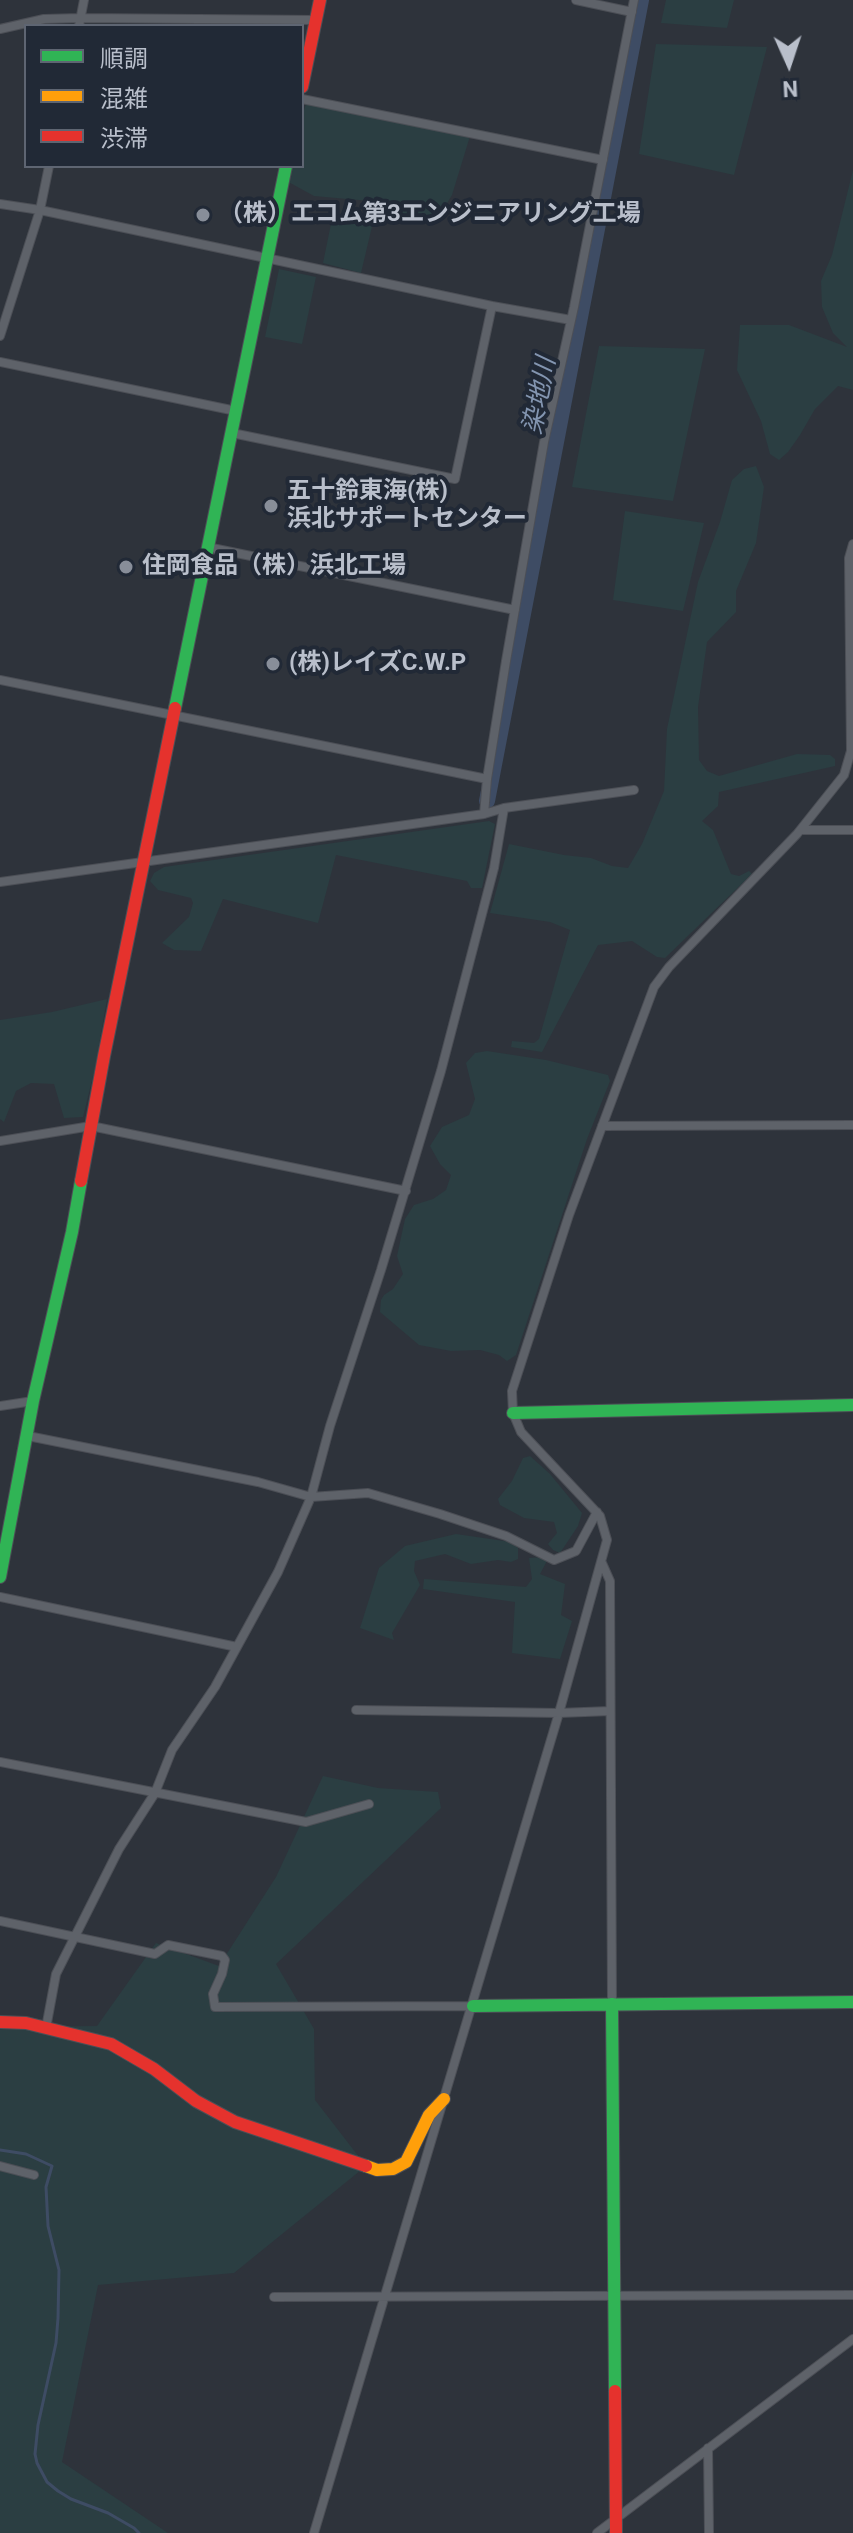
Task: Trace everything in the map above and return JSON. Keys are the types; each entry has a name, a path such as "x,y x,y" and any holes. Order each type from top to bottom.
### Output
{"street":[{"path":"80,22 84,0"},
{"path":"304,77 320,0"},
{"path":"576,0 632,12"},
{"path":"484,814 487,779 544,442 634,0"},
{"path":"0,29 44,19 80,22 316,20"},
{"path":"304,99 603,160"},
{"path":"0,336 40,210 49,168"},
{"path":"0,1577 33,1401 72,1232 207,547 286,168"},
{"path":"0,204 571,320"},
{"path":"232,433 455,479 492,306"},
{"path":"0,362 236,411"},
{"path":"314,2533 473,2006 607,1540 597,1512 521,1432 513,1413 512,1391 569,1215 654,987 669,967 801,830 844,775 851,751 849,558 853,544"},
{"path":"207,547 515,610"},
{"path":"0,680 487,779"},
{"path":"0,882 634,790"},
{"path":"46,2028 56,1974 119,1849 155,1793 172,1750 215,1687 278,1572 311,1497 352,1353 406,1191 441,1071 494,868 504,808"},
{"path":"801,830 853,830"},
{"path":"602,1126 853,1125"},
{"path":"0,1141 91,1126 406,1191"},
{"path":"0,1406 33,1401"},
{"path":"513,1413 853,1405"},
{"path":"28,1436 258,1482 311,1497 368,1493 506,1536 554,1560 576,1551 597,1512"},
{"path":"602,1562 610,1581 616,2533"},
{"path":"0,1597 237,1647"},
{"path":"356,1710 610,1711"},
{"path":"0,1762 306,1822 369,1804"},
{"path":"0,1921 155,1954 168,1945 222,1956 225,1960 222,1974 213,1994 215,2007 853,2002"},
{"path":"0,2022 26,2023 111,2044 154,2069 196,2101 235,2122 377,2170 393,2169 406,2162 429,2115 444,2099"},
{"path":"0,2166 34,2175"},
{"path":"274,2297 853,2295"},
{"path":"597,2533 853,2339"},
{"path":"708,2448 709,2533"}],"green space":[{"path":"666,0 734,0 727,28 661,23"},
{"path":"656,44 767,47 734,175 639,154"},
{"path":"307,100 471,133 452,195 437,220 412,222 370,201 314,196 283,179 286,168 304,168 304,110"},
{"path":"853,170 853,390 838,386 815,409 788,452 779,460 770,454 761,421 737,370 740,325 789,325 847,347 833,333 822,307 821,281 832,255"},
{"path":"333,214 374,218 361,273 323,263"},
{"path":"279,269 316,277 302,344 265,337"},
{"path":"599,346 705,349 673,501 572,487"},
{"path":"756,466 764,487 756,543 736,591 736,612 707,642 698,707 699,760 707,771 719,776 797,754 830,755 835,759 835,766 719,792 718,806 702,821 713,830 731,874 739,876 749,871 752,874 665,958 657,957 632,941 598,945 542,1052 511,1047 512,1041 534,1043 539,1039 570,930 550,922 490,913 509,844 591,858 628,868 642,844 664,791 667,729 698,582 732,480 744,469"},
{"path":"625,511 704,523 683,611 613,600"},
{"path":"489,821 495,824 482,888 471,888 467,881 336,855 318,923 223,899 201,951 174,950 162,943 189,917 193,903 191,898 158,890 150,881 154,873 164,867"},
{"path":"107,999 83,1117 64,1118 54,1084 31,1083 16,1091 4,1122 0,1119 0,1020"},
{"path":"487,1051 546,1060 608,1075 610,1081 587,1139 516,1355 507,1361 499,1355 480,1350 451,1351 419,1345 380,1312 384,1295 393,1289 403,1274 397,1256 405,1219 414,1205 433,1199 446,1190 451,1175 440,1164 430,1146 442,1127 469,1115 475,1099 466,1063 475,1053"},
{"path":"530,1456 550,1474 582,1513 578,1526 560,1553 548,1544 557,1533 554,1522 524,1518 500,1505 498,1499 512,1481 523,1458"},
{"path":"456,1534 511,1542 518,1548 518,1559 471,1564 445,1554 415,1561 414,1571 420,1585 392,1633 394,1640 360,1628 379,1568 405,1546"},
{"path":"529,1558 548,1559 540,1574 565,1584 561,1615 572,1621 560,1659 512,1653 515,1602 423,1589 424,1579 526,1587 532,1579"},
{"path":"323,1776 378,1788 438,1792 441,1808 276,1964 314,2029 315,2100 366,2166 234,2273 98,2285 62,2462 168,2533 0,2533 0,2027 97,2026 156,1943 219,1966 276,1877"}],"waterway":[{"name":"染地川","path":"487,801 641,0"},
{"path":"0,2150 26,2154 52,2166 46,2187 48,2226 59,2270 58,2318 56,2343 38,2425 37,2463 47,2482 58,2491 108,2513 139,2533"}],"traffic: fast":[{"path":"175,708 286,168"},
{"path":"0,1577 33,1401 81,1181"},
{"path":"513,1413 853,1405"},
{"path":"473,2006 853,2002"},
{"path":"612,2004 615,2391"}],"traffic: slow":[{"path":"366,2166 377,2170 393,2169 406,2162 429,2115 444,2099"}],"traffic: jam":[{"path":"304,77 320,0"},
{"path":"81,1181 175,708"},
{"path":"0,2022 26,2023 111,2044 154,2069 196,2101 235,2122 366,2166"},
{"path":"615,2391 616,2533"}],"place":[{"name":"（株）エコム第3エンジニアリング工場","path":"203,215"},
{"name":"五十鈴東海(株) 浜北サポートセンター","path":"271,506"},
{"name":"住岡食品（株）浜北工場","path":"126,567"},
{"name":"(株)レイズC.W.P","path":"273,664"}]}
